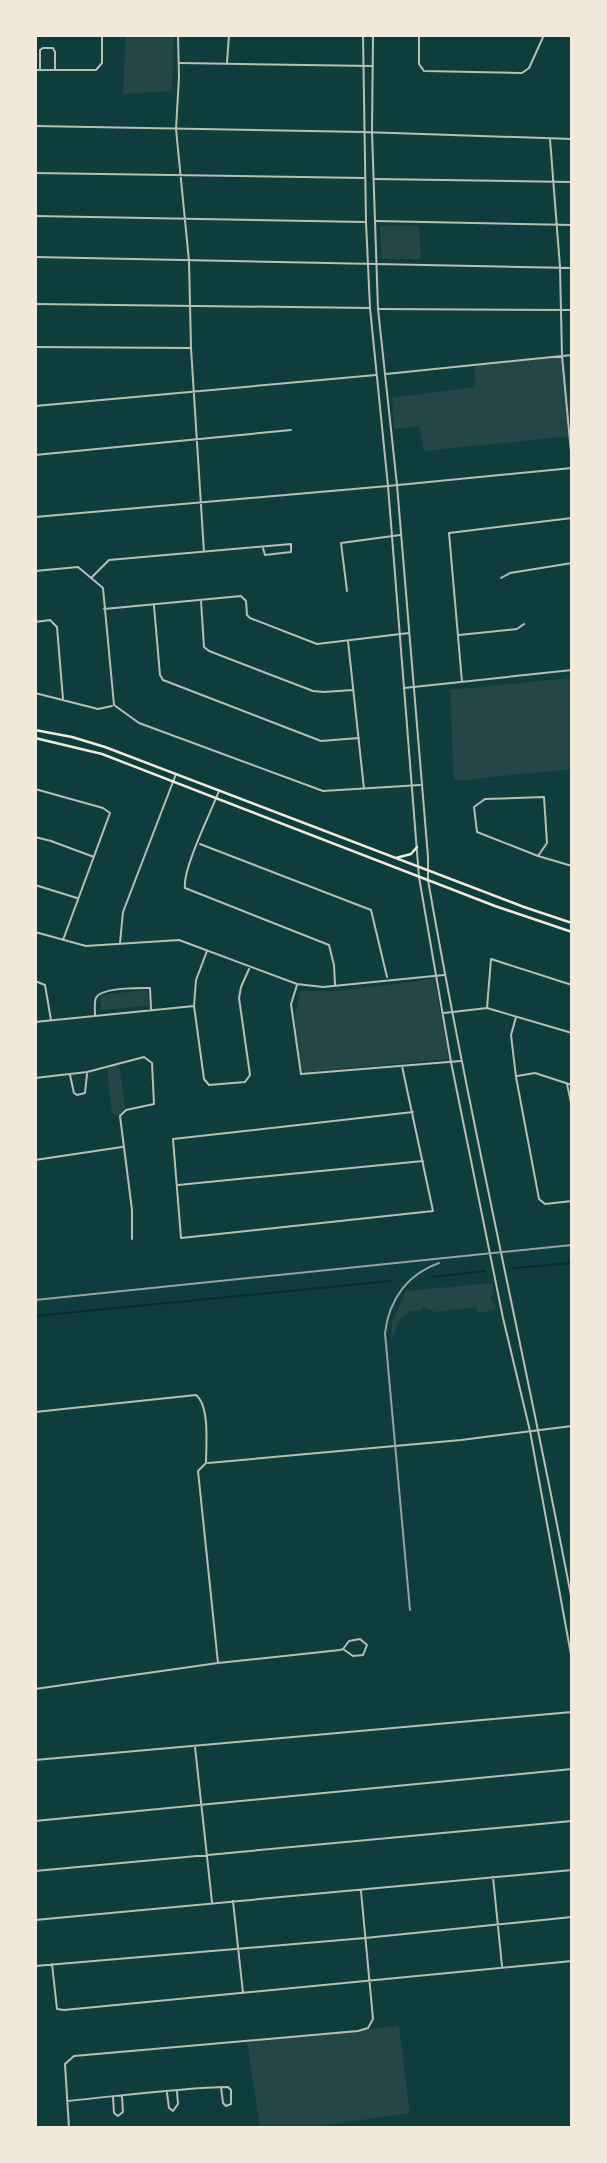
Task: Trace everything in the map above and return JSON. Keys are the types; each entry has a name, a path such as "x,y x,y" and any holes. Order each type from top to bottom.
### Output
{"main road":[{"path":"35,730 105,747 572,923"},
{"path":"35,738 102,754 495,906 572,932"},
{"path":"326,841 330,833"},
{"path":"396,858 411,854 417,847"}],"street":[{"path":"35,70 96,70 102,63 102,35"},
{"path":"178,35 176,129 190,261 191,348 204,552"},
{"path":"227,64 229,35"},
{"path":"363,35 370,308 388,486 419,877 434,976 503,1318 530,1431 572,1660"},
{"path":"373,35 372,132 378,309 397,485 428,880 461,1061 539,1430 572,1601"},
{"path":"419,35 419,64 425,71 522,73 529,68 544,35"},
{"path":"40,70 40,50 53,48 55,70"},
{"path":"178,63 373,66"},
{"path":"35,126 372,132 572,139"},
{"path":"550,138 560,267 562,356 572,463"},
{"path":"35,173 365,178"},
{"path":"374,179 572,182"},
{"path":"35,216 366,222"},
{"path":"375,221 572,225"},
{"path":"35,257 572,268"},
{"path":"35,304 370,308"},
{"path":"378,309 572,310"},
{"path":"35,347 191,348"},
{"path":"385,374 572,355"},
{"path":"35,406 377,374"},
{"path":"567,406 572,406"},
{"path":"35,454 291,430"},
{"path":"35,517 572,468"},
{"path":"462,682 449,533 572,518"},
{"path":"347,591 341,543 401,535"},
{"path":"92,577 109,560 291,544 291,552 265,555 263,548"},
{"path":"501,579 510,573 572,563"},
{"path":"35,571 78,567 103,588 114,705 139,723 323,791 421,785"},
{"path":"104,609 241,596 246,601 247,615 250,618 317,644 409,633"},
{"path":"201,600 204,646 209,651 313,691 353,690"},
{"path":"153,605 160,675 163,680 321,741 359,738"},
{"path":"35,622 50,620 57,627 63,699"},
{"path":"458,635 517,629 524,624"},
{"path":"348,640 364,789"},
{"path":"403,688 572,670"},
{"path":"35,693 99,709 114,705"},
{"path":"120,944 123,912 176,774"},
{"path":"35,789 103,808 110,813 63,941"},
{"path":"219,790 184,879 185,888 329,945 335,986"},
{"path":"538,856 547,843 544,797 485,799 474,807 477,832 538,856 572,866"},
{"path":"35,837 94,857"},
{"path":"199,844 371,910 387,979"},
{"path":"35,885 78,898"},
{"path":"426,927 436,925"},
{"path":"35,932 86,946 179,940 298,984 335,986 444,975"},
{"path":"207,950 196,980 194,1006 204,1079 209,1085 245,1082 250,1075 239,998 250,967"},
{"path":"487,1008 491,959 572,985"},
{"path":"35,981 45,985 51,1021"},
{"path":"298,984 291,1004 301,1074 461,1061"},
{"path":"95,1016 95,998 100,993 113,990 150,988 151,1011"},
{"path":"35,1022 194,1006"},
{"path":"443,1013 487,1008 572,1033"},
{"path":"516,1017 511,1035 516,1077 539,1199 545,1204 572,1201"},
{"path":"35,1078 87,1072 144,1057 152,1063 154,1104 126,1110 120,1116 132,1210 132,1239"},
{"path":"402,1066 413,1112 433,1211 181,1238 173,1139 413,1112"},
{"path":"70,1074 74,1093 83,1095 87,1072"},
{"path":"516,1077 535,1073 572,1085"},
{"path":"567,1083 572,1107"},
{"path":"35,1160 123,1146"},
{"path":"177,1185 423,1161"},
{"path":"35,1412 196,1395 201,1399 206,1418 206,1463"},
{"path":"218,1663 198,1471 206,1463 461,1440 572,1426"},
{"path":"35,1689 218,1663 343,1649 353,1656 363,1655 367,1645 360,1639 349,1641 343,1649"},
{"path":"35,1760 572,1712"},
{"path":"195,1745 212,1903"},
{"path":"35,1821 572,1769"},
{"path":"35,1871 572,1821"},
{"path":"35,1920 572,1870"},
{"path":"493,1877 502,1967"},
{"path":"69,2128 65,2064 74,2056 368,2028 373,2020 361,1890"},
{"path":"233,1901 243,1994"},
{"path":"35,1966 365,1938 572,1917"},
{"path":"52,1964 57,2008 64,2010 572,1961"},
{"path":"66,2101 221,2087 230,2087 231,2104 226,2106 223,2103 221,2087"},
{"path":"167,2092 169,2108 173,2111 178,2104 177,2091"},
{"path":"113,2097 114,2113 119,2116 123,2112 122,2096"}],"shaded area":[{"path":"126,35 174,35 172,91 123,94"},
{"path":"380,226 419,226 421,259 382,259"},
{"path":"564,355 572,436 424,451 419,426 394,429 392,398 475,387 474,364"},
{"path":"572,678 572,769 454,781 450,690"},
{"path":"434,979 449,1059 306,1072 301,1069 295,1017 300,991 337,991"},
{"path":"147,990 148,1006 101,1010 100,995"},
{"path":"119,1064 125,1107 119,1116 112,1113 107,1068"},
{"path":"492,1283 494,1293 490,1297 491,1302 496,1305 494,1310 478,1313 476,1307 435,1312 423,1307 421,1311 408,1312 403,1316 391,1344 392,1322 406,1291"},
{"path":"399,2026 410,2113 305,2128 260,2128 247,2041"}],"waterway":[{"path":"514,1268 572,1263"},
{"path":"432,1277 485,1271"},
{"path":"35,1316 390,1281"}],"railway":[{"path":"35,1300 572,1245"},
{"path":"410,1610 385,1333 391,1309 402,1289 418,1274 439,1263"}]}
